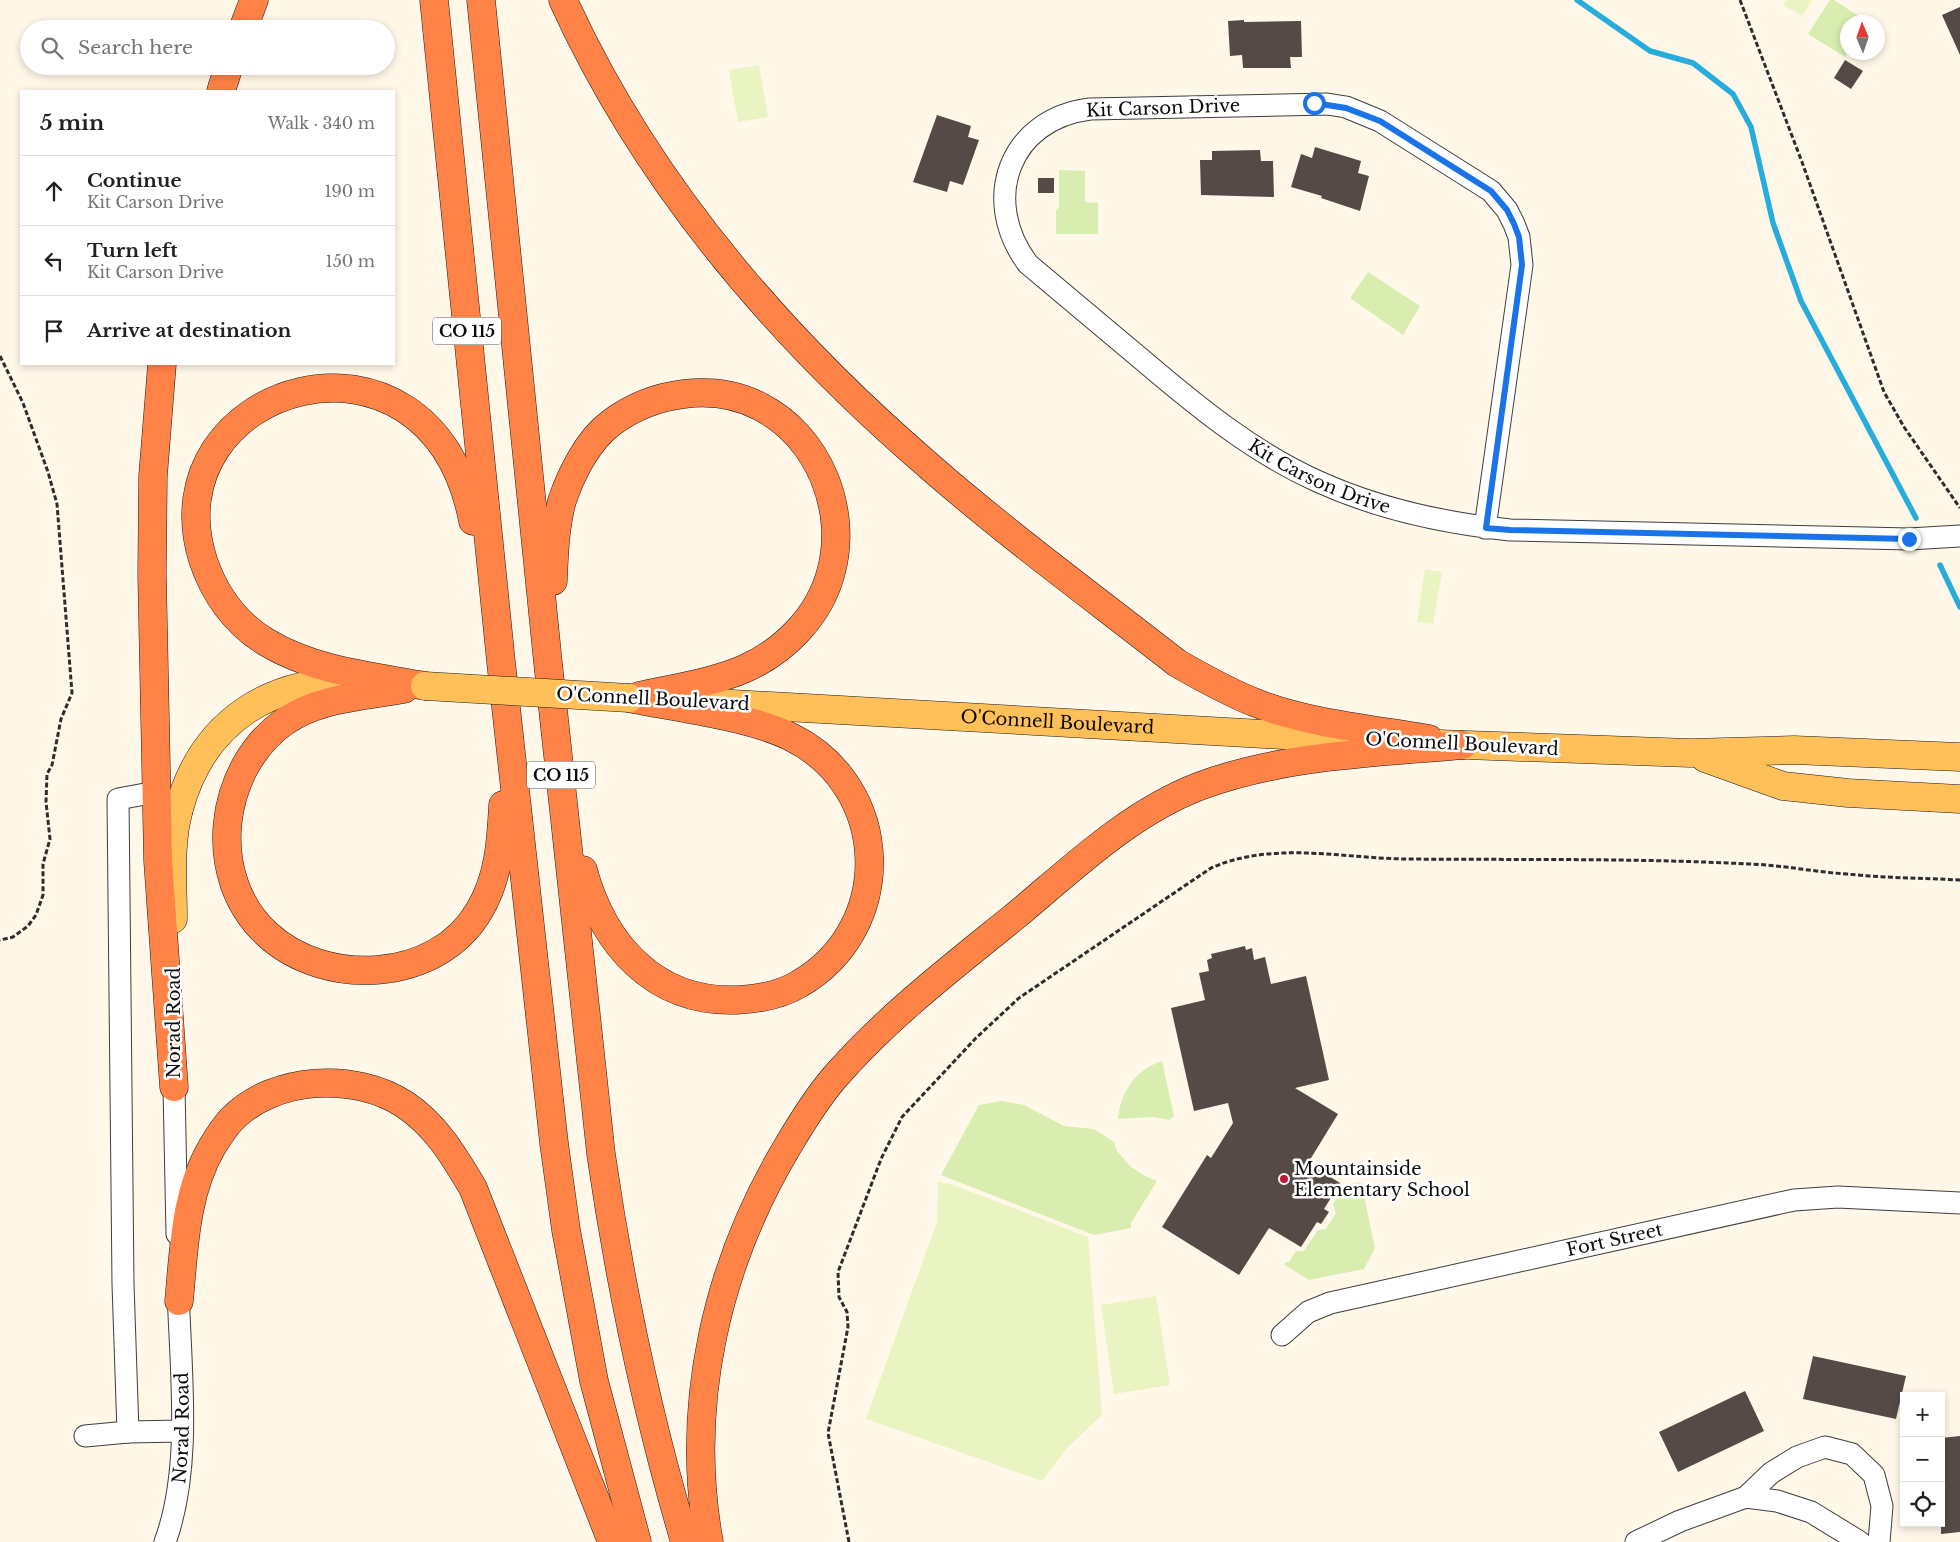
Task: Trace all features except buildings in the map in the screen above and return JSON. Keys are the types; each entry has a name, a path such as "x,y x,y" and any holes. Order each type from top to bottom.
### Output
{"highway":[{"path":"246,20 254,0"},
{"name":"CO 115","path":"434,0 501,662 535,977 566,1230 594,1381 637,1542"},
{"name":"CO 115","path":"480,0 592,1076 612,1226 637,1358 655,1438 684,1542"},
{"path":"563,0 606,87 680,202 736,274 794,338 857,402 930,467 1177,663 1219,687 1257,703 1300,716 1462,745"},
{"path":"221,90 226,75"},
{"path":"162,365 153,476 152,574 158,861 174,1087"},
{"path":"425,686 330,668 297,657 266,641 241,622 226,606 208,574 199,544 197,505 200,488 211,457 226,435 249,415 274,400 304,391 333,388 364,390 410,411 431,430 449,454 467,496 501,662"},
{"path":"548,662 555,542 562,502 574,472 591,444 609,424 635,407 663,397 699,392 730,395 761,407 789,427 810,452 825,478 833,503 837,529 835,558 821,600 817,608 796,632 775,651 744,669 711,680 630,698"},
{"path":"425,686 345,699 310,708 285,721 263,740 245,764 232,792 228,823 228,854 233,882 246,908 266,934 290,951 316,964 343,970 366,971 412,963 438,951 462,934 479,911 494,881 501,846 508,725"},
{"path":"556,725 583,871 594,907 610,934 629,957 654,978 680,991 720,1000 747,1000 774,995 799,984 821,967 840,947 852,927 863,902 870,859 868,836 862,812 851,792 834,770 816,752 790,737 753,724 630,698"},
{"path":"708,1542 702,1489 702,1407 710,1343 732,1259 751,1212 801,1124 833,1080 870,1040 924,990 1098,848 1136,819 1170,799 1235,774 1270,766 1320,758 1462,745"},
{"path":"179,1301 186,1228 193,1194 211,1149 233,1118 261,1098 292,1087 324,1083 351,1084 392,1097 422,1118 436,1132 456,1158 472,1188 612,1542"}],"main road":[{"name":"Norad Road","path":"174,1087 174,838 178,810 187,784 199,760 219,733 237,715 266,697 288,689 343,680 425,686"},
{"name":"O'Connell Boulevard","path":"425,686 1462,745 1690,753 1794,750 1960,757"},
{"name":"O'Connell Boulevard","path":"1690,753 1783,786 1848,793 1960,799"},
{"path":"1908,755 1940,766 1950,774 1944,789 1928,797"}],"street":[{"name":"Kit Carson Drive","path":"1486,528 1522,265 1519,237 1514,224 1504,205 1491,191 1380,121 1346,108 1327,104 1076,110 1049,120 1025,140 1011,166 1004,196 1006,223 1011,239 1028,264 1200,408 1276,460 1316,481 1391,509 1486,528 1899,539 1960,536"},
{"path":"128,1432 124,1284 118,800 156,792"},
{"name":"Norad Road","path":"165,1542 179,1490 182,1431 174,1087"},
{"name":"Fort Street","path":"1282,1335 1308,1312 1330,1303 1794,1200 1838,1197 1960,1203"},
{"path":"86,1436 128,1432 182,1431"},
{"path":"1636,1542 1680,1521 1746,1497 1771,1473 1797,1457 1825,1447 1852,1454 1874,1475 1882,1506 1879,1542"},
{"path":"1746,1497 1777,1501 1811,1512 1860,1542"}],"path":[{"path":"1740,0 1802,162 1884,392 1904,427 1960,508"},
{"path":"0,356 23,403 48,472 57,504 72,693 61,719 52,765 48,774 46,802 50,839 43,864 43,895 36,915 28,926 13,937 0,940"},
{"path":"849,1542 828,1433 848,1327 847,1312 839,1297 838,1272 881,1158 902,1117 969,1045 1018,998 1106,936 1211,868 1233,858 1262,854 1294,853 1403,859 1611,859 1751,864 1846,874 1960,880"}],"green space":[{"path":"1786,0 1812,0 1802,16 1783,5"},
{"path":"1830,0 1834,0 1857,15 1840,15 1840,54 1808,34"},
{"path":"759,65 768,117 738,122 729,70"},
{"path":"1059,170 1085,171 1085,202 1098,203 1098,234 1056,234 1056,210 1059,207"},
{"path":"1368,272 1420,306 1403,335 1350,298"},
{"path":"1425,569 1442,572 1433,624 1417,622"},
{"path":"1162,1061 1174,1116 1169,1120 1153,1117 1118,1119 1122,1099 1131,1083 1144,1070"},
{"path":"1001,1101 1024,1105 1064,1126 1094,1129 1114,1142 1117,1151 1131,1167 1157,1181 1131,1223 1131,1228 1094,1235 941,1175 979,1105"},
{"path":"938,1182 951,1184 1088,1237 1102,1415 1066,1449 1042,1481 866,1419 937,1222"},
{"path":"1361,1182 1375,1248 1364,1269 1309,1280 1285,1265 1285,1262 1289,1262 1296,1251 1304,1251 1318,1230 1326,1229 1336,1213 1333,1204 1345,1185"},
{"path":"1156,1296 1170,1385 1114,1394 1101,1305"}],"waterway":[{"path":"1577,0 1650,51 1693,63 1733,94 1751,127 1773,223 1801,301 1916,518"},
{"path":"1940,565 1960,607"}],"place":[{"name":"Mountainside Elementary School","path":"1284,1179"}],"route":[{"path":"1314,103 1346,108 1364,113 1380,121 1491,191 1501,201 1514,224 1522,251 1522,265 1486,528 1909,539"}]}
